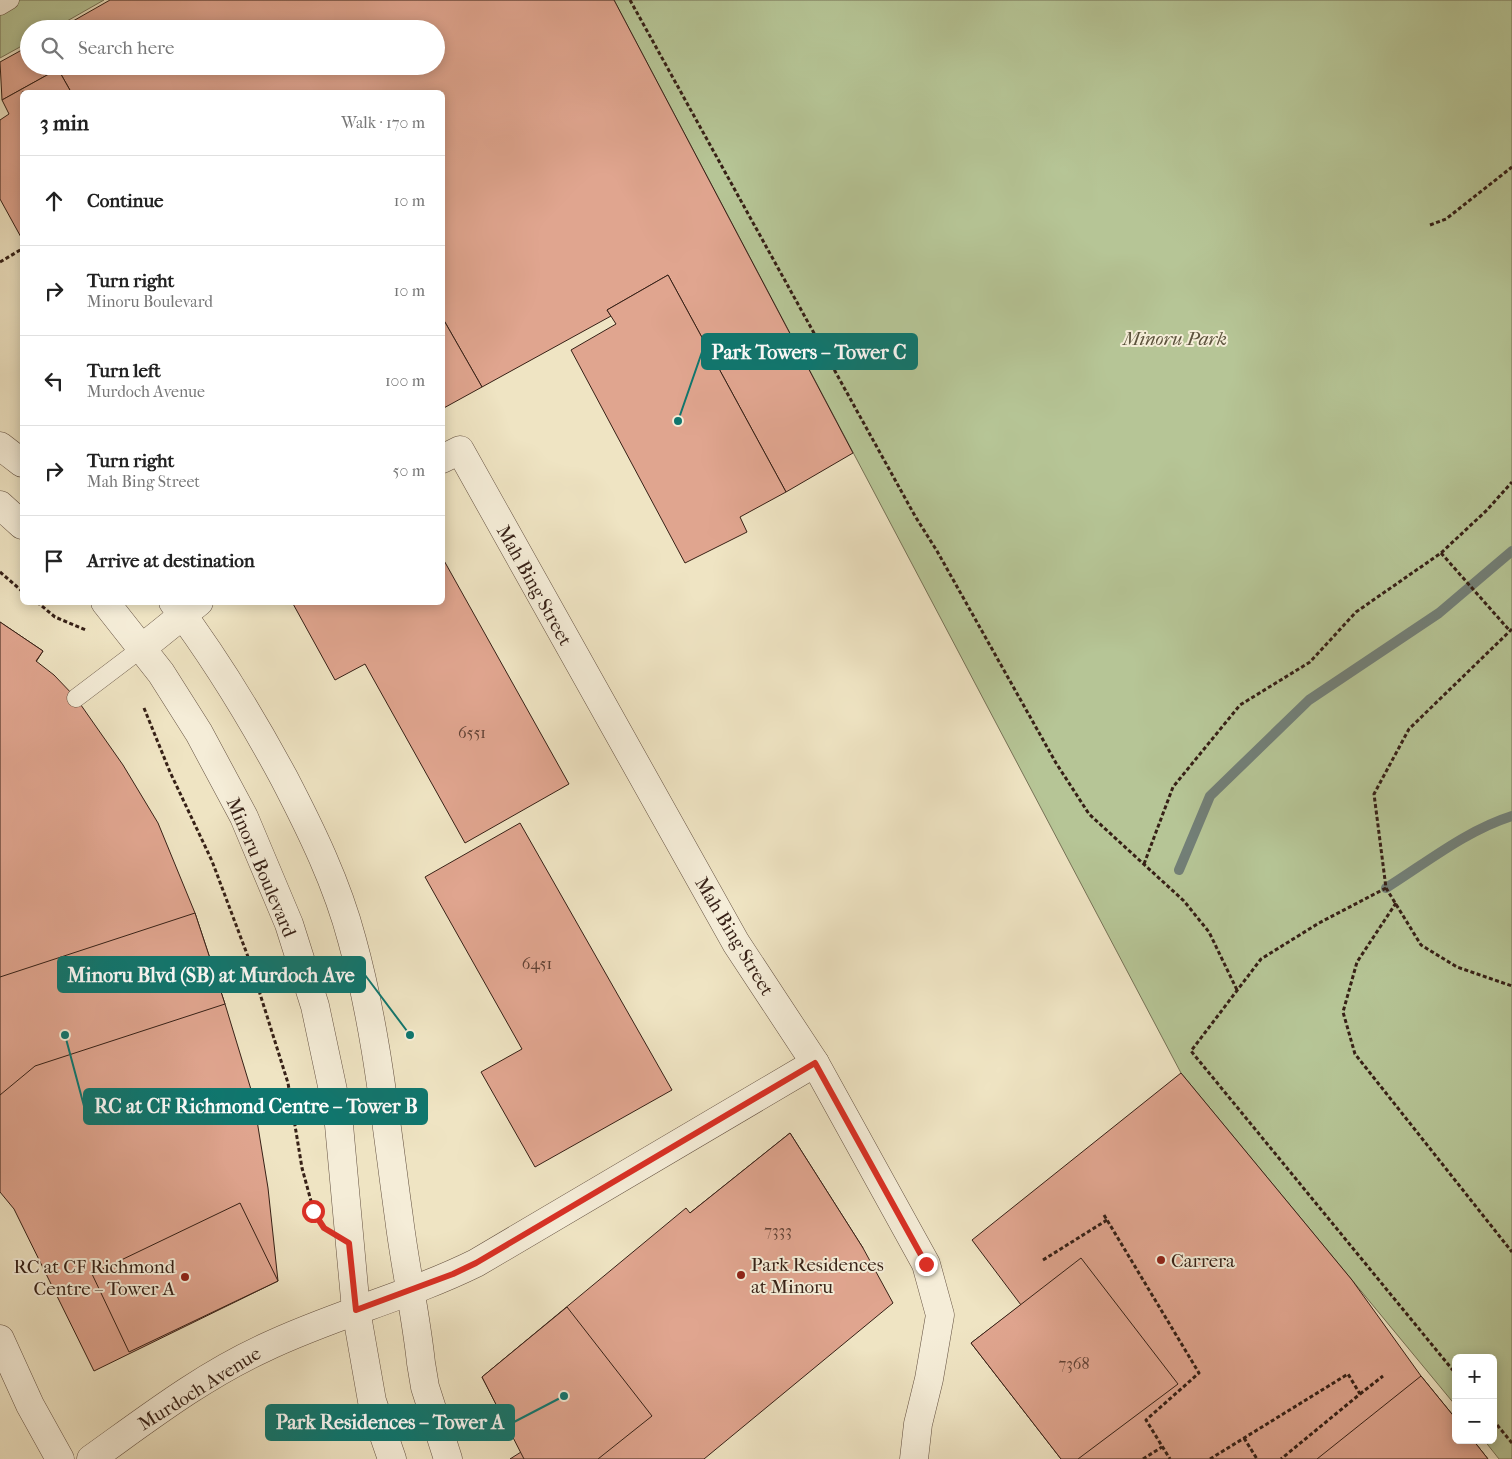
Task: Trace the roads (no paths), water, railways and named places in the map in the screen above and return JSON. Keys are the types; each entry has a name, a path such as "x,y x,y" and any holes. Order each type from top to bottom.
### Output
{"street":[{"path":"0,446 20,461"},
{"name":"Mah Bing Street","path":"445,458 460,450 736,943 815,1063 926,1264 940,1315 930,1379 918,1424 914,1459"},
{"path":"0,505 20,523"},
{"name":"Minoru Boulevard","path":"107,605 142,648 199,733 244,817 289,924 315,1006 338,1114 356,1310 372,1400 392,1459"},
{"path":"142,648 185,607 203,642 248,711 305,817 335,886 352,939 368,1005 425,1387 448,1459"},
{"name":"Murdoch Avenue","path":"91,1459 171,1402 231,1364 300,1332 453,1274 476,1263 815,1063"},
{"path":"0,1338 30,1405 60,1459"}],"lane":[{"path":"0,6 10,0"},
{"path":"76,698 142,648"}],"waterway":[{"path":"1179,870 1210,796 1309,700 1439,613 1512,551"},
{"path":"1386,888 1463,838 1512,816"}],"place":[{"name":"Park Towers – Tower C","path":"678,421"},
{"name":"RC at CF Richmond Centre – Tower B","path":"65,1035"},
{"name":"Minoru Blvd (SB) at Murdoch Ave","path":"410,1035"},
{"name":"Carrera","path":"1161,1260"},
{"name":"Park Residences at Minoru","path":"741,1275"},
{"name":"RC at CF Richmond Centre – Tower A","path":"185,1277"},
{"name":"Park Residences – Tower A","path":"564,1396"}],"park label":[{"name":"Minoru Park","path":"1175,338"}]}
